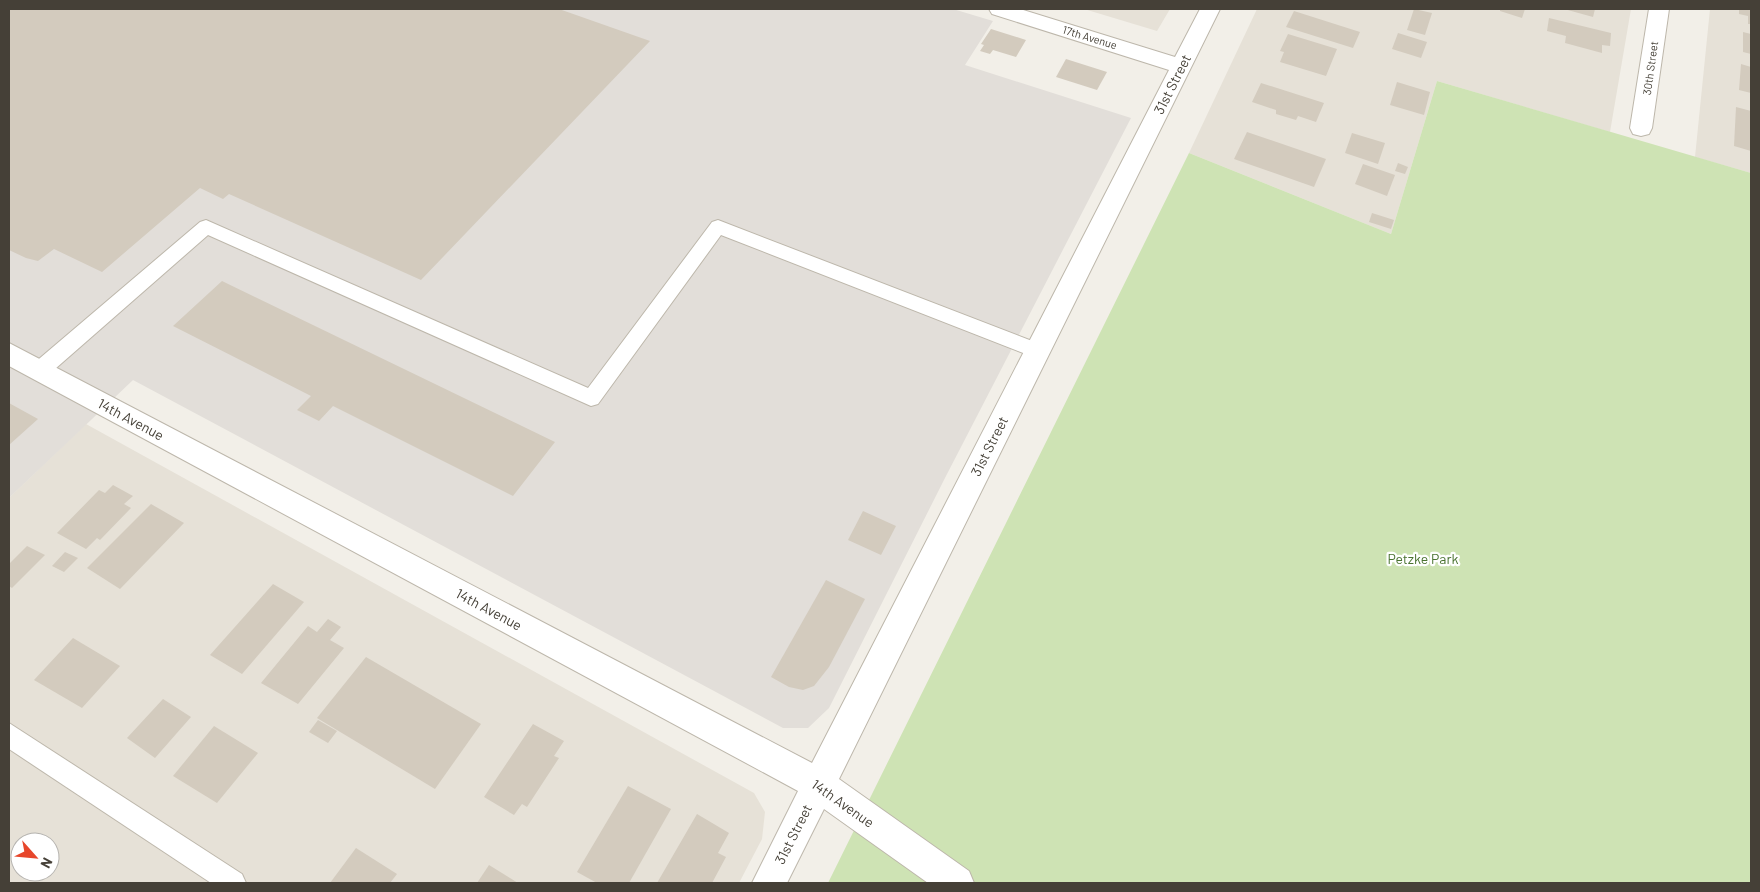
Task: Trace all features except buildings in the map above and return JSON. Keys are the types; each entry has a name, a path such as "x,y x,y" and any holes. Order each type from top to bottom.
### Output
{"street":[{"name":"17th Avenue","path":"999,9 1181,66"},
{"name":"31st Street","path":"768,883 1210,9"},
{"name":"30th Street","path":"1642,128 1659,9"},
{"name":"14th Avenue","path":"9,354 818,784 956,883"}],"lane":[{"path":"40,370 206,227 591,398 718,227 1038,351"},
{"path":"9,735 233,883"}],"shaded area":[{"path":"9,9 953,9 993,21 965,65 1131,118 946,476 829,708 808,728 783,728 133,380 9,498"},
{"path":"1084,9 1170,9 1157,31"},
{"path":"1257,9 1631,9 1610,132 1437,81 1391,234 1189,153"},
{"path":"1710,9 1751,9 1751,173 1695,157"},
{"path":"86,424 754,793 765,812 762,839 739,883 9,883 9,498"}],"green space":[{"name":"Petzke Park","path":"1437,81 1751,173 1751,883 828,883 1189,153 1391,234"}]}
